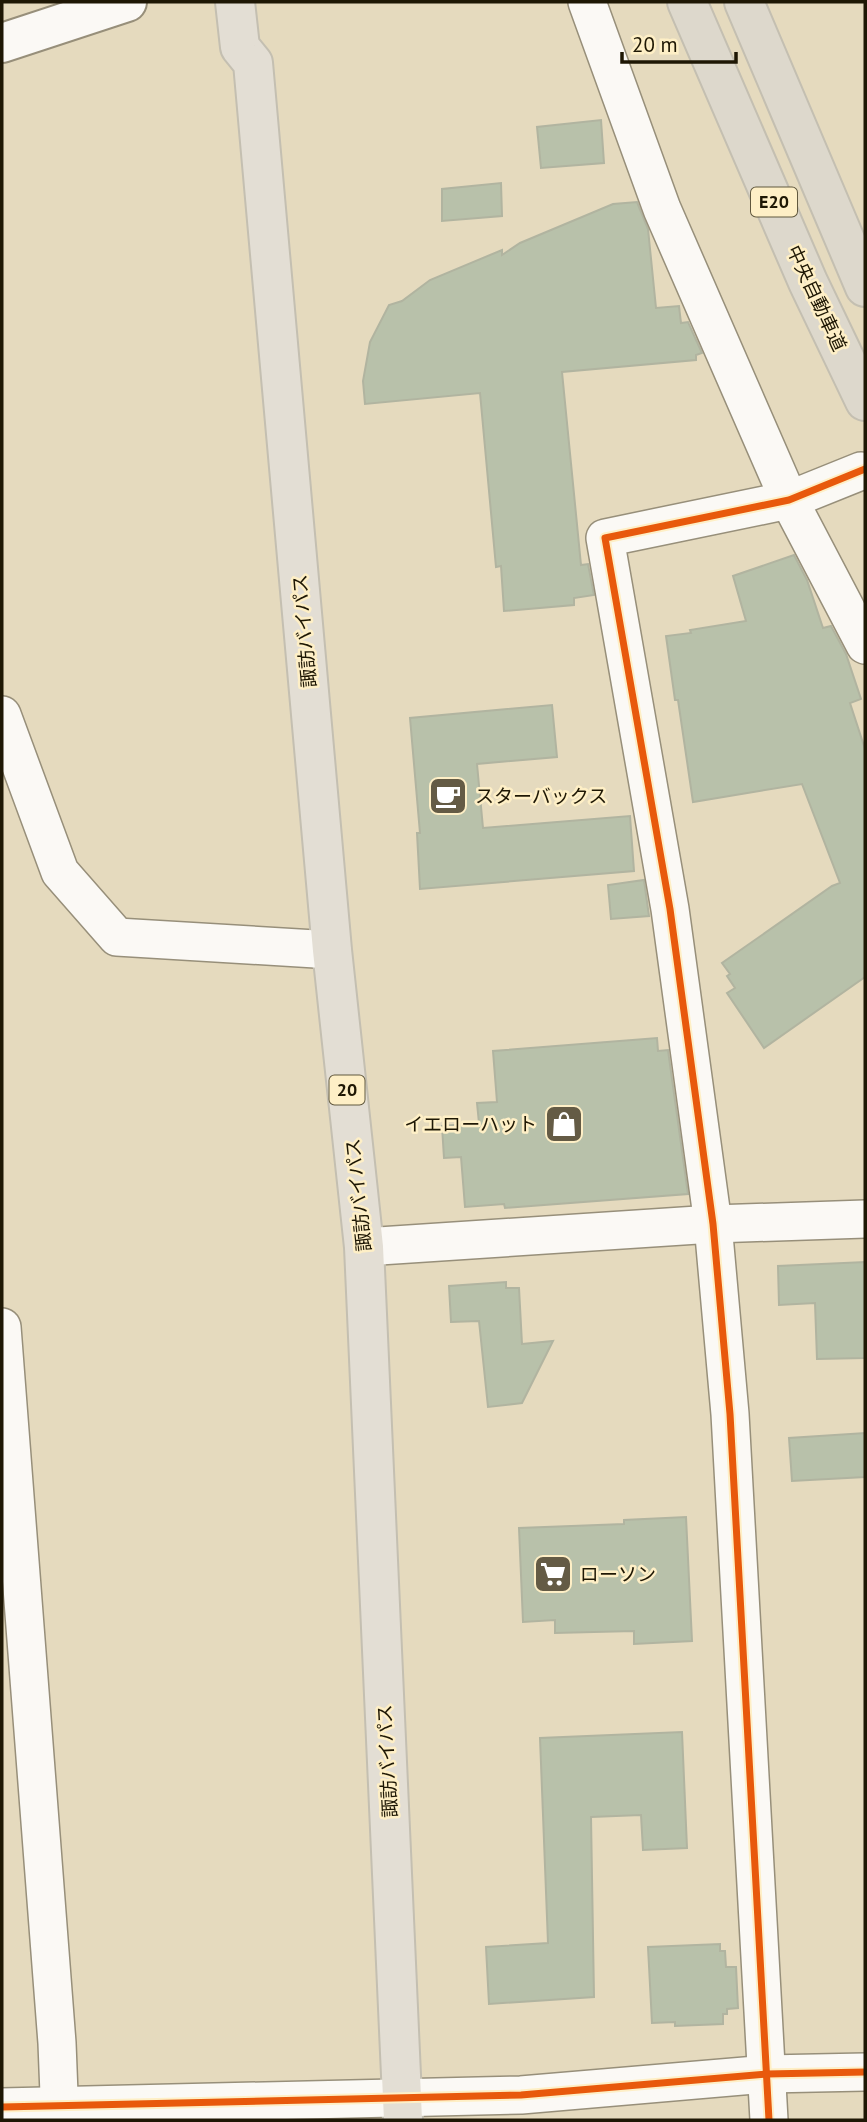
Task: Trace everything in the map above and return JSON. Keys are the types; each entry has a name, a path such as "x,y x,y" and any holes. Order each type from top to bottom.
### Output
{"highway":[{"name":"諏訪バイパス","path":"235,2 240,47 253,63 332,950 364,1247 403,2108"},
{"name":"諏訪バイパス","path":"253,63 262,47 260,2"},
{"name":"中央自動車道","path":"687,2 808,282 865,401"},
{"name":"E20","path":"744,2 865,286"}],"street":[{"path":"2,43 127,2"},
{"path":"587,2 662,209 789,500 865,645"},
{"path":"769,2120 731,1427 713,1224 670,909 604,538 789,500 861,471"},
{"path":"2,715 60,872 117,937 332,950"},
{"path":"364,1247 713,1224 865,1219"},
{"path":"2,1327 60,2113"},
{"path":"2,2107 60,2113 403,2108 767,2074 865,2072"}],"building":[{"path":"601,120 604,163 541,168 537,127"},
{"path":"501,183 502,216 442,221 442,189"},
{"path":"637,202 648,229 656,308 679,306 681,323 688,322 702,353 696,355 696,360 562,372 581,565 588,564 594,595 574,598 574,605 504,611 501,566 496,567 480,393 365,404 363,381 370,342 389,305 402,301 430,280 502,250 502,255 520,243 613,204"},
{"path":"794,555 807,580 823,628 831,626 846,654 861,699 850,703 865,749 865,977 764,1048 727,993 735,988 722,963 840,883 802,784 693,802 666,636 746,621 733,576"},
{"path":"552,705 557,757 477,764 483,828 630,816 634,871 420,889 417,833 420,833 410,718"},
{"path":"644,880 649,916 611,919 608,885"},
{"name":"イエローハット","path":"657,1038 658,1051 668,1050 688,1194 505,1208 504,1204 465,1207 461,1157 444,1158 442,1126 479,1123 477,1103 497,1102 493,1051"},
{"path":"865,1262 865,1358 817,1359 815,1303 779,1305 778,1266"},
{"path":"506,1282 506,1288 519,1288 522,1344 553,1341 522,1403 488,1407 479,1321 451,1322 449,1286"},
{"path":"865,1433 865,1477 792,1481 789,1438"},
{"path":"686,1517 692,1641 634,1644 634,1631 555,1633 555,1620 523,1622 519,1528 624,1524 624,1520"},
{"path":"682,1732 687,1848 643,1850 641,1815 591,1817 594,1997 489,2004 486,1947 548,1943 540,1738"},
{"path":"720,1944 720,1951 725,1951 726,1967 736,1967 738,2008 727,2009 727,2014 723,2014 723,2024 675,2026 675,2022 652,2023 648,1947"}],"cycle path":[{"path":"769,2120 730,1414 713,1224 670,909 605,538 789,500 865,469"},
{"path":"2,2107 521,2095 767,2074 865,2072"}],"place":[{"name":"スターバックス","path":"448,796"},
{"name":"イエローハット","path":"564,1124"},
{"name":"ローソン","path":"553,1574"}]}
